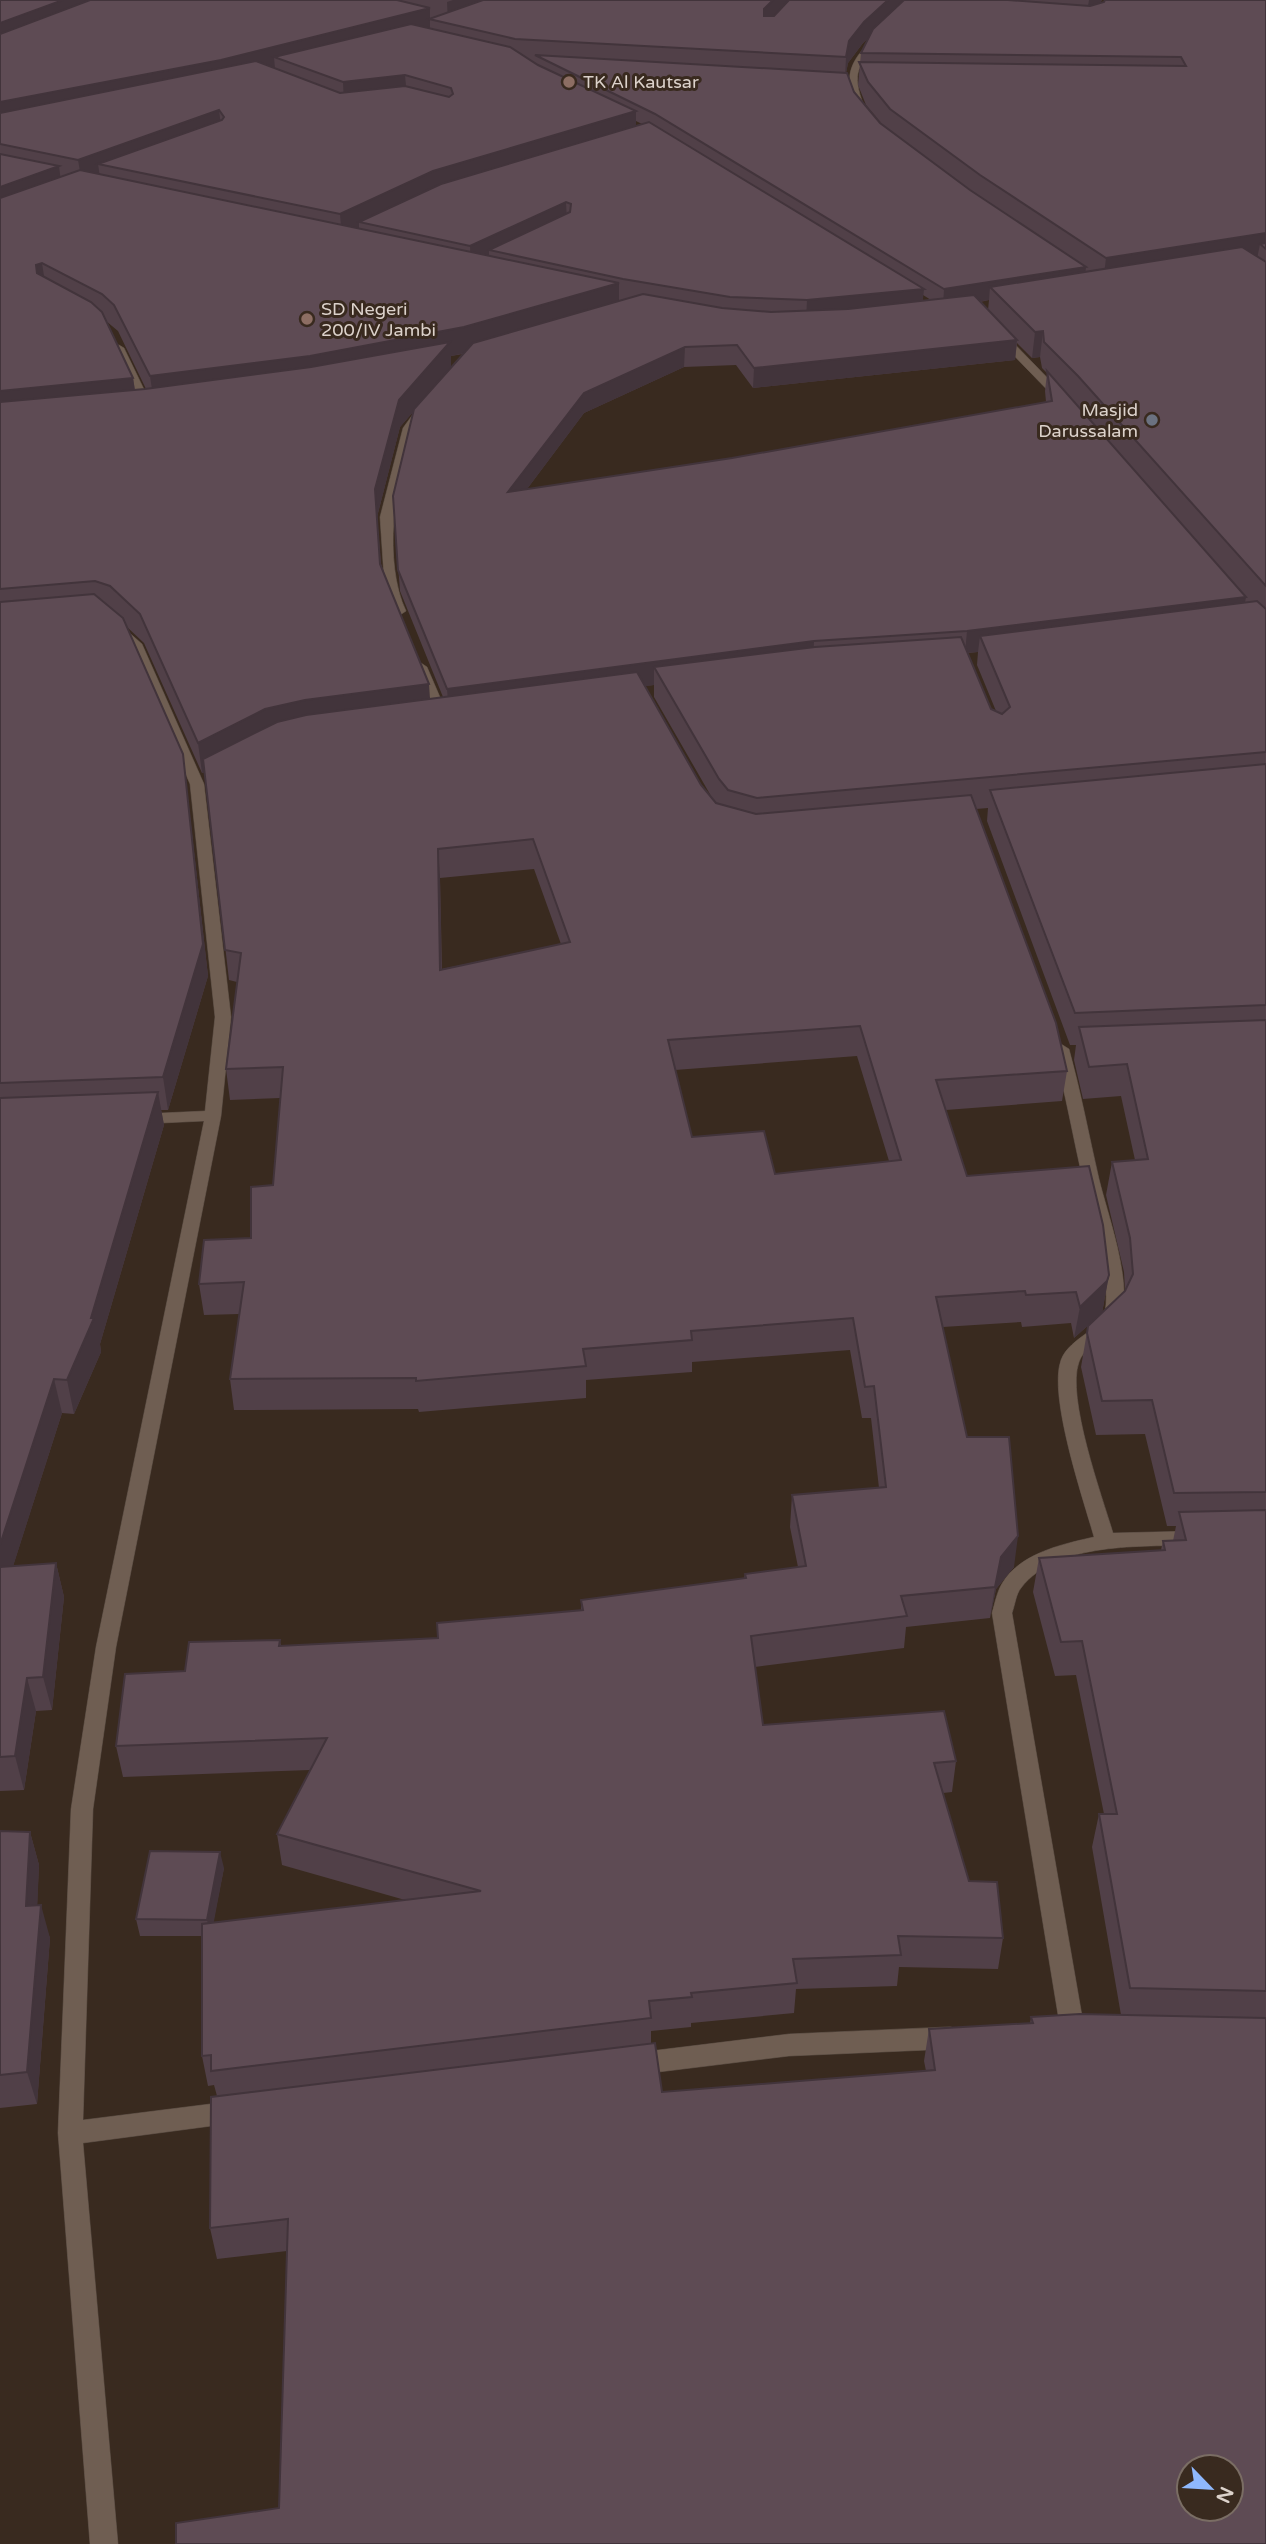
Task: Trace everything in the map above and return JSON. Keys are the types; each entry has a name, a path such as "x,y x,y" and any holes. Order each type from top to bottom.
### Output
{"street":[{"path":"868,117 860,107 851,83 854,65 884,34"},
{"path":"837,85 865,80"},
{"path":"994,329 1069,406"},
{"path":"112,335 148,410"},
{"path":"404,623 393,597 386,517 408,428 433,398"},
{"path":"134,411 160,408"},
{"path":"104,2544 70,2133 82,1809 106,1647 214,1116 223,1017 202,781 136,643 105,619"},
{"path":"418,659 442,718"},
{"path":"1065,1048 1109,1256 1115,1306 1113,1315 1104,1327 1076,1350 1069,1363 1066,1378 1073,1417 1105,1541"},
{"path":"120,1119 214,1116"},
{"path":"1073,2033 1002,1613 1011,1585 1031,1567 1059,1553 1105,1541 1212,1537"},
{"path":"1046,2034 1100,2033"},
{"path":"610,2067 789,2045 978,2037"},
{"path":"70,2133 263,2109"}],"building":[{"path":"0,0 63,0 0,23"},
{"path":"90,0 397,0 430,8 221,60 0,102 0,34"},
{"path":"483,0 773,0 764,9 764,16 774,16 789,0 888,0 864,22 849,41 846,57 515,39 429,19"},
{"path":"904,0 1008,0 1090,6 1105,0 1266,0 1266,233 1106,258 980,175 890,109 868,82 859,62 1186,66 1181,57 861,53 873,29"},
{"path":"411,24 510,47 538,65 636,111 433,171 340,214 98,164 222,120 224,117 219,110 78,160 0,144 0,113 256,61 340,93 405,86 449,97 453,94 451,88 405,75 343,82 274,57"},
{"path":"535,55 847,73 854,92 880,123 970,190 1086,267 944,289 655,114"},
{"path":"649,122 924,289 807,300 730,297 623,279 489,250 570,212 571,204 566,202 470,246 359,222 441,184"},
{"path":"0,154 59,166 0,187"},
{"path":"80,170 619,283 464,327 310,356 150,376 114,305 102,294 42,263 36,265 37,273 91,302 102,312 133,378 0,391 0,198"},
{"path":"1242,247 1266,262 1266,586 1078,376 1044,342 1043,331 1035,332 990,287"},
{"path":"643,294 722,308 771,312 848,309 974,295 1017,340 754,368 737,345 685,347 584,393 508,492 732,458 1052,401 1047,371 1246,597 967,631 814,641 447,689 398,570 393,496 414,409 473,343"},
{"path":"450,342 399,400 375,489 380,564 429,684 305,700 265,709 198,743 140,614 110,586 95,581 0,589 0,402 145,389 311,367"},
{"path":"94,594 123,618 183,754 203,944 163,1077 0,1083 0,602"},
{"path":"1257,601 1266,609 1266,752 757,798 728,790 719,779 654,667 815,647 961,637 991,709 1002,714 1010,707 980,636"},
{"path":"637,672 701,785 716,803 756,814 971,795 1056,1023 1067,1071 936,1080 967,1176 1089,1166 1103,1225 1109,1275 1107,1281 1080,1307 1076,1292 1026,1295 1025,1291 936,1297 967,1437 1009,1437 1018,1536 1001,1557 995,1587 901,1596 907,1616 751,1636 763,1725 944,1711 956,1761 934,1763 969,1881 997,1882 1003,1938 898,1936 901,1955 793,1959 797,1983 691,1993 692,1997 649,2001 651,2018 211,2071 211,2055 202,2056 202,1924 481,1891 277,1834 327,1738 116,1746 125,1674 185,1671 189,1642 280,1640 279,1646 438,1638 437,1623 583,1610 581,1600 746,1578 745,1574 806,1566 792,1495 886,1487 874,1386 865,1387 853,1318 691,1331 692,1340 583,1349 586,1366 416,1381 416,1378 230,1379 244,1282 199,1284 204,1240 251,1238 251,1187 273,1185 283,1067 226,1069 241,953 225,950 203,759 277,722 306,715","holes":["533,839 570,942 440,970 438,849","860,1026 901,1160 775,1174 764,1131 692,1137 668,1040"]},
{"path":"1266,764 1266,1005 1075,1013 990,790"},
{"path":"1266,1020 1266,1492 1174,1493 1152,1400 1102,1401 1087,1333 1088,1326 1125,1291 1133,1274 1130,1238 1112,1162 1148,1159 1127,1064 1089,1067 1079,1027"},
{"path":"158,1092 91,1318 94,1318 67,1380 54,1379 0,1545 0,1098"},
{"path":"1266,1510 1266,1991 1130,1988 1099,1814 1117,1814 1082,1641 1061,1642 1039,1558 1165,1550 1163,1541 1186,1540 1179,1512"},
{"path":"56,1563 43,1677 27,1678 15,1756 0,1757 0,1567"},
{"path":"0,1831 30,1832 26,1906 41,1905 27,2072 0,2075"},
{"path":"150,1851 220,1852 207,1920 136,1919"},
{"path":"1080,2014 1266,2018 1266,2544 176,2544 176,2523 279,2508 288,2219 210,2228 211,2097 655,2043 662,2092 935,2070 929,2029 1033,2023 1031,2017"}],"place":[{"name":"TK Al Kautsar","path":"569,82"},
{"name":"SD Negeri 200/IV Jambi","path":"307,319"},
{"name":"Masjid Darussalam","path":"1152,420"}]}
